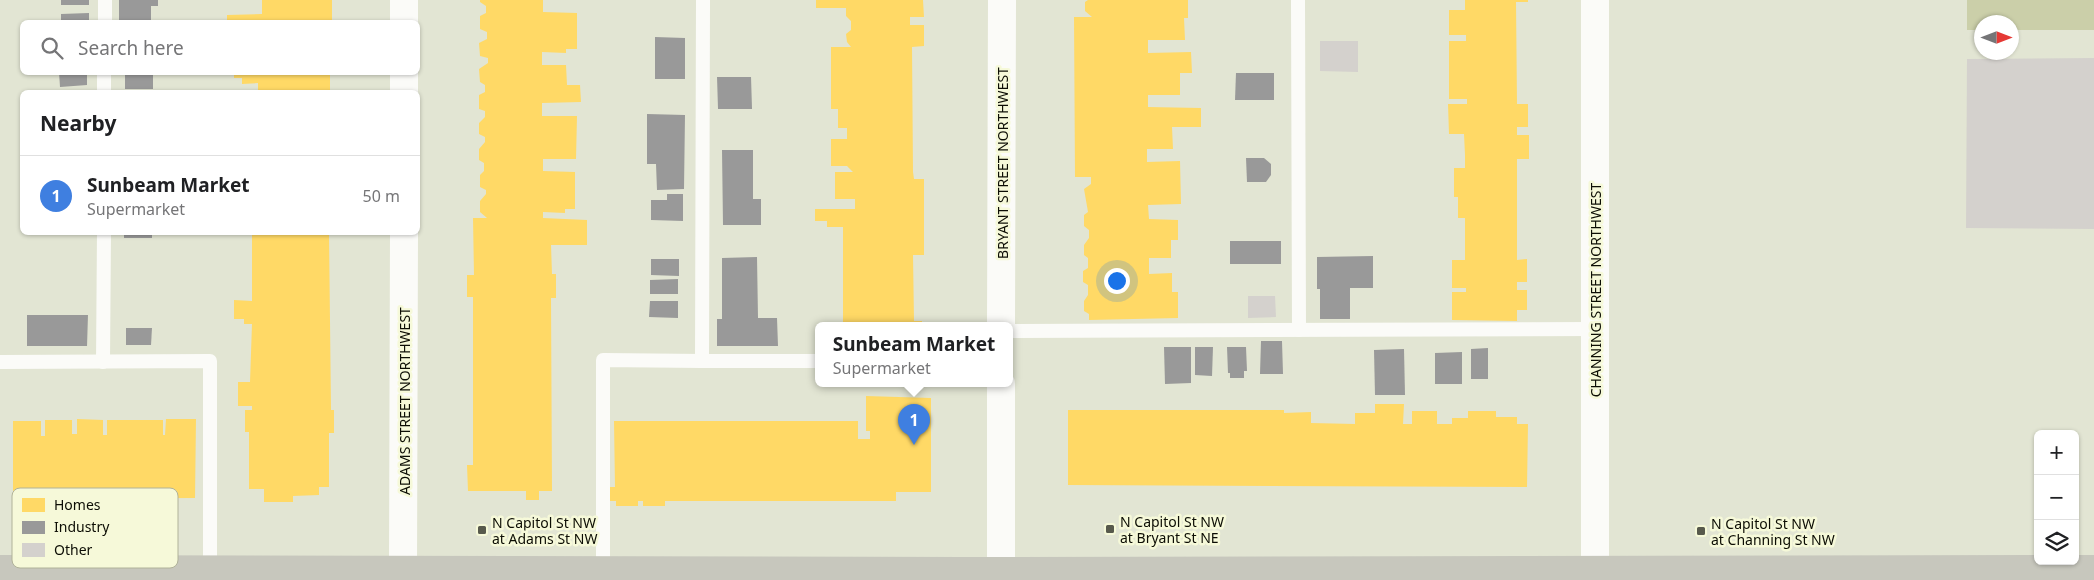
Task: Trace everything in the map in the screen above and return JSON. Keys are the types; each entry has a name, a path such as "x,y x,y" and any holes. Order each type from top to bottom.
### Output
{"main road":[{"path":"0,569 603,570 1001,576 1594,575 2094,569"}],"street":[{"path":"404,0 404,20"},
{"name":"BRYANT STREET NORTHWEST","path":"1002,0 1002,322"},
{"name":"CHANNING STREET NORTHWEST","path":"1594,575 1595,0"},
{"path":"404,75 404,90"},
{"name":"ADAMS STREET NORTHWEST","path":"404,235 404,570"},
{"path":"1001,576 1002,387"}],"lane":[{"path":"104,20 105,0"},
{"path":"702,362 703,0"},
{"path":"1298,0 1299,330"},
{"path":"104,75 104,90"},
{"path":"103,362 104,235"},
{"path":"1013,331 1595,329"},
{"path":"603,570 603,360 702,362 815,360"},
{"path":"0,362 210,362 210,569"}],"green space":[{"path":"1967,0 2094,0 2094,30 2019,30 2019,15 1974,15 1974,30 1967,30"}],"building: Homes":[{"path":"262,0 332,0 332,20 227,20 227,15 262,14"},
{"path":"480,0 543,0 543,12 577,13 577,49 566,49 566,53 542,52 542,65 566,65 567,85 580,85 581,102 542,103 542,116 577,116 576,159 543,159 543,171 575,172 575,209 565,209 565,213 543,212 543,218 587,220 587,245 551,245 552,274 556,274 556,298 551,298 552,491 539,491 539,500 526,500 526,491 468,491 467,465 473,465 473,297 467,297 467,275 474,275 473,218 487,218 480,212 480,201 486,194 486,190 480,187 480,175 484,171 484,163 479,160 479,149 485,142 485,137 479,134 479,123 485,117 485,111 479,109 479,95 485,92 485,85 480,82 479,69 488,63 488,58 480,56 479,43 487,39 487,32 480,29 480,16 486,13 486,6"},
{"path":"816,0 923,0 924,17 910,17 910,25 924,25 924,46 912,47 913,172 914,179 924,179 924,255 913,255 914,321 922,322 843,322 843,227 827,227 827,221 815,221 815,209 855,209 855,199 835,199 835,172 853,172 847,166 831,166 831,139 847,139 847,128 838,128 838,109 831,109 831,47 851,47 847,42 846,34 851,30 851,21 846,16 846,8 816,8"},
{"path":"1088,0 1188,0 1188,18 1184,18 1185,40 1148,40 1148,53 1191,52 1192,73 1180,73 1180,95 1148,95 1148,107 1201,108 1201,127 1172,127 1173,149 1147,149 1147,162 1180,161 1181,204 1148,205 1149,219 1178,220 1178,240 1171,240 1171,258 1149,258 1149,274 1172,273 1172,292 1178,292 1178,318 1089,320 1089,314 1084,311 1084,301 1088,295 1088,285 1083,282 1083,271 1088,268 1088,258 1084,255 1084,245 1089,238 1089,230 1084,226 1084,215 1088,212 1084,189 1091,184 1091,177 1075,177 1074,17 1092,17 1085,11 1085,2"},
{"path":"1465,0 1528,0 1528,2 1516,2 1517,104 1528,104 1528,127 1517,127 1517,135 1529,135 1529,159 1517,159 1517,260 1527,259 1527,282 1517,282 1517,290 1527,290 1527,310 1517,310 1517,321 1452,320 1452,292 1466,292 1466,288 1452,288 1452,260 1465,260 1465,218 1458,218 1458,197 1454,197 1454,168 1465,168 1465,155 1464,134 1449,134 1448,104 1467,104 1467,99 1449,99 1449,41 1466,41 1466,35 1449,35 1449,10 1465,10"},
{"path":"234,75 330,75 330,90 258,90 258,83 242,84 242,78 234,78"},
{"path":"252,235 329,235 331,410 334,410 334,433 329,433 329,487 319,487 319,495 293,496 293,502 264,502 264,489 249,489 249,432 245,432 245,410 252,410 252,406 238,406 238,382 250,382 252,324 244,324 244,319 234,319 234,300 252,301"},
{"path":"866,396 931,398 931,492 896,492 896,501 665,501 665,506 643,506 643,501 638,501 638,506 616,506 616,501 609,501 609,487 615,487 614,421 858,421 858,439 870,439 870,431 866,431"},
{"path":"1375,404 1404,404 1403,424 1412,424 1412,411 1437,411 1437,424 1452,424 1452,418 1468,418 1468,411 1496,411 1496,417 1517,417 1517,424 1528,424 1527,487 1068,485 1068,410 1284,410 1284,413 1311,412 1311,423 1355,424 1355,413 1375,413"},
{"path":"77,419 103,420 103,435 107,435 107,420 163,420 163,435 165,435 166,419 196,419 195,498 178,498 178,488 13,488 13,421 41,421 41,436 45,436 45,420 72,420 72,434 77,434"}],"building: Industry":[{"path":"61,0 89,0 89,5 61,5"},
{"path":"119,0 158,0 158,6 151,6 151,20 119,20"},
{"path":"89,13 89,20 61,20 61,14"},
{"path":"655,37 685,38 685,79 655,79"},
{"path":"1236,73 1274,73 1274,100 1235,100"},
{"path":"59,75 87,75 87,85 60,87"},
{"path":"125,75 153,75 153,89 125,89"},
{"path":"717,77 751,77 752,109 718,109"},
{"path":"647,114 685,115 684,189 657,190 656,164 647,164"},
{"path":"722,150 753,150 753,199 761,199 761,225 723,225"},
{"path":"1246,158 1264,158 1271,164 1271,175 1266,182 1247,182"},
{"path":"667,194 683,194 683,221 651,220 651,200 667,200"},
{"path":"124,235 152,235 152,238 124,238"},
{"path":"1230,241 1281,241 1281,264 1230,264"},
{"path":"1373,256 1373,288 1350,288 1350,319 1320,319 1320,289 1317,289 1317,257"},
{"path":"757,257 758,318 777,318 778,346 717,346 717,319 722,319 722,258"},
{"path":"651,259 679,259 679,276 651,275"},
{"path":"678,279 678,294 650,294 650,280"},
{"path":"650,301 678,301 678,318 649,317"},
{"path":"27,315 88,315 87,346 27,346"},
{"path":"126,328 152,328 151,345 126,345"},
{"path":"1261,341 1282,341 1283,374 1260,374"},
{"path":"1164,347 1191,347 1191,383 1165,384"},
{"path":"1195,347 1213,347 1212,376 1195,375"},
{"path":"1227,347 1246,347 1247,371 1244,371 1244,378 1230,378 1230,373 1228,373"},
{"path":"1488,348 1488,379 1471,379 1471,349"},
{"path":"1404,349 1405,395 1375,395 1374,350"},
{"path":"1462,352 1462,384 1435,384 1435,353"}],"building: Other":[{"path":"1320,41 1358,41 1358,72 1320,71"},
{"path":"2094,58 2094,229 1966,228 1967,59"},
{"path":"1248,296 1275,296 1276,317 1248,318"}],"place":[{"name":"Sunbeam Market","path":"914,445"},
{"name":"N Capitol St NW at Bryant St NE","path":"1110,529"},
{"name":"N Capitol St NW at Adams St NW","path":"482,530"},
{"name":"N Capitol St NW at Channing St NW","path":"1701,531"}]}
